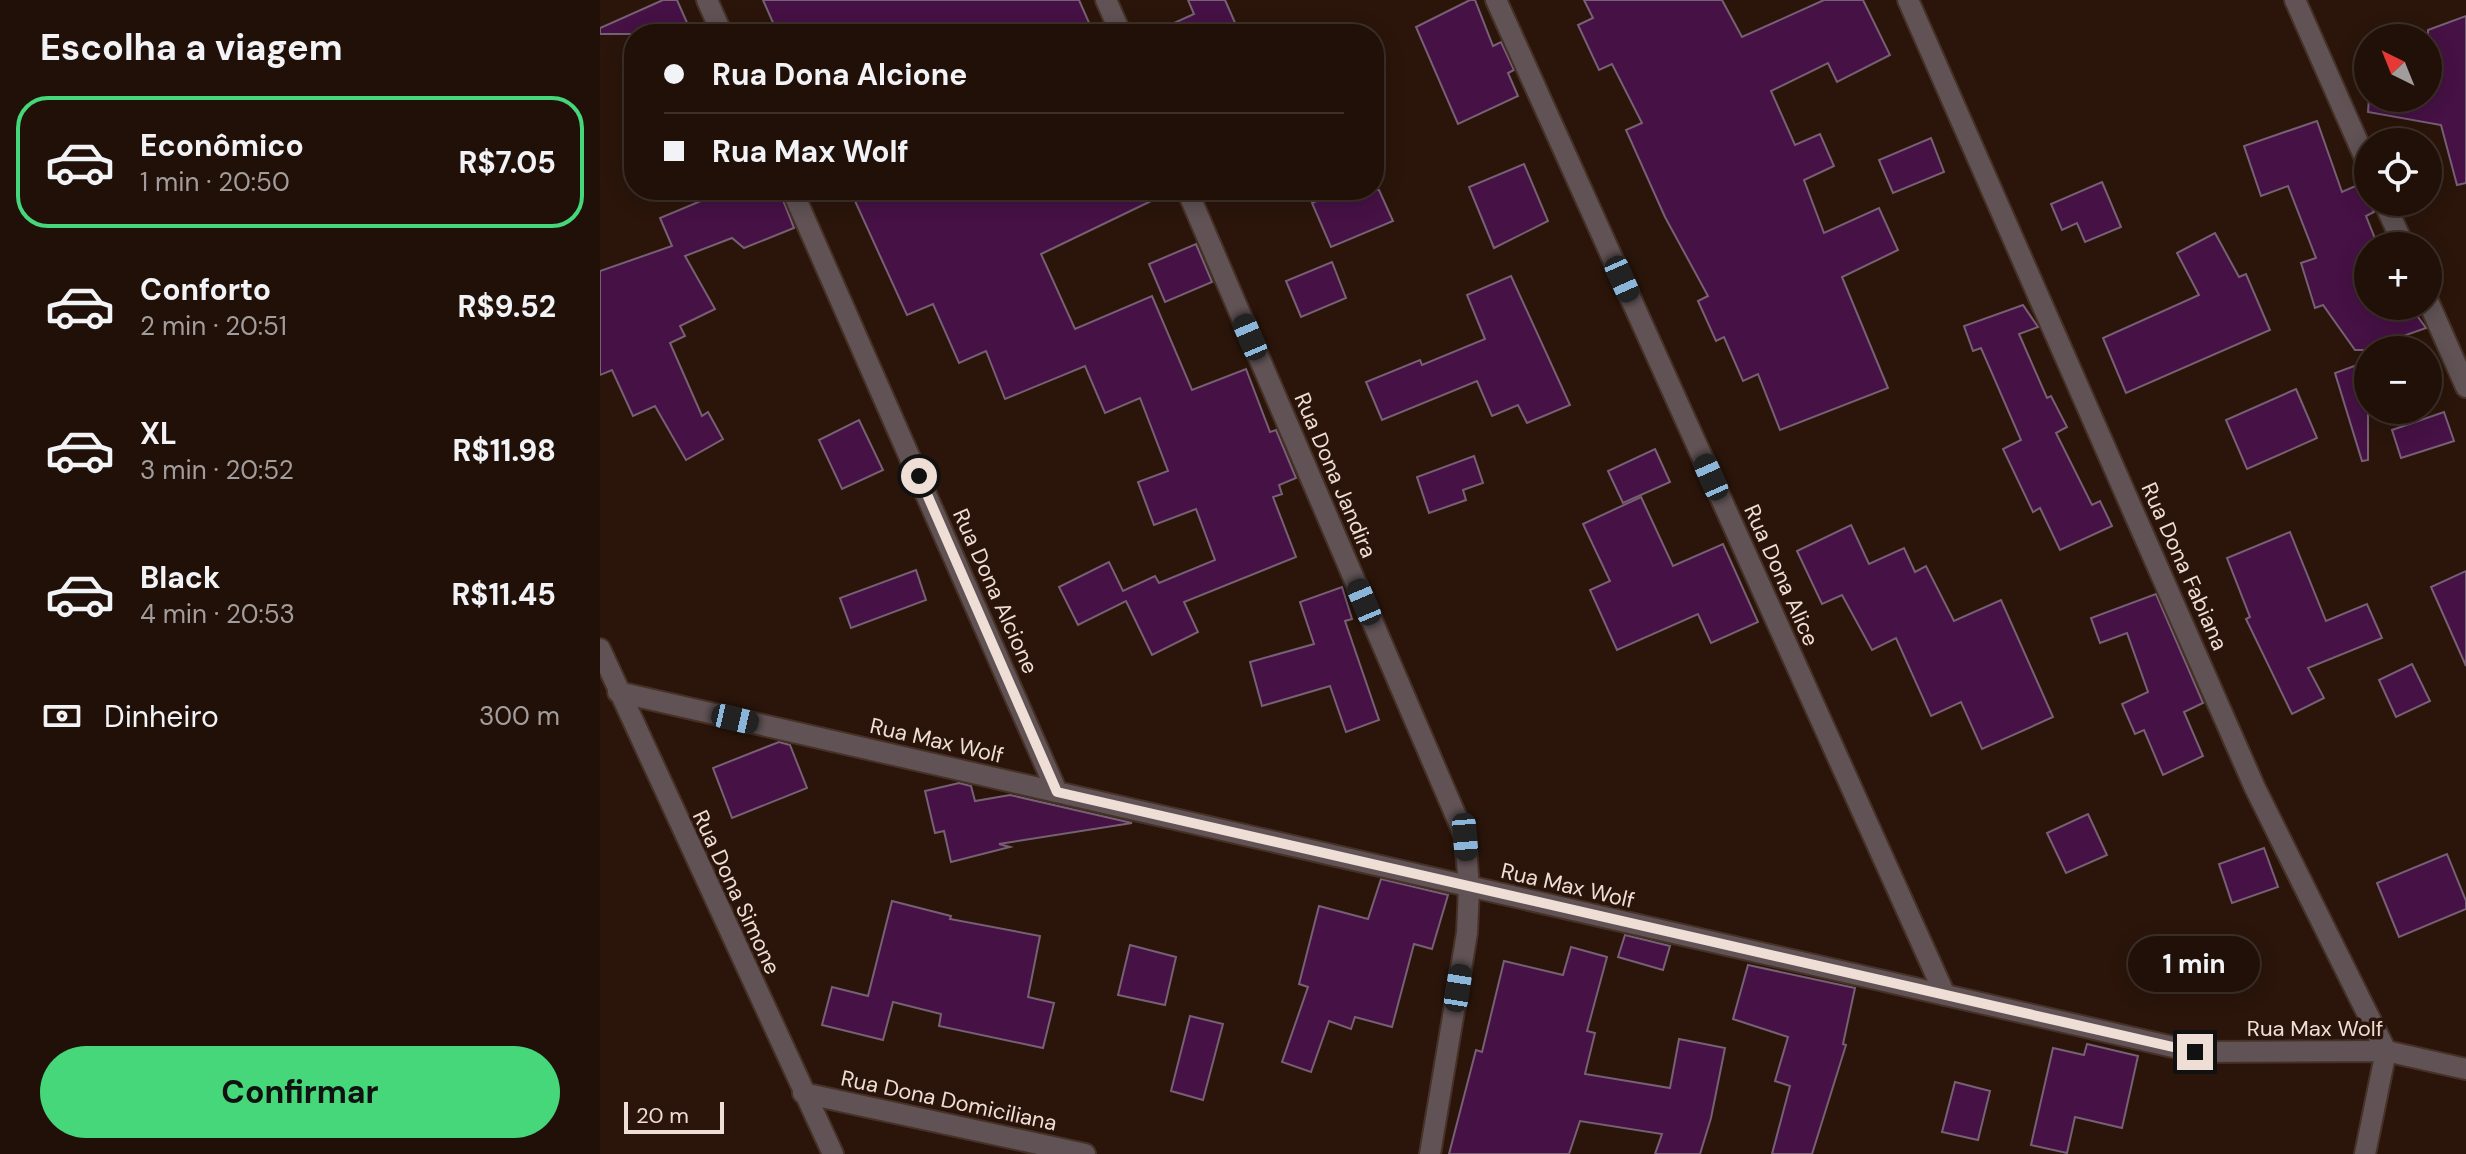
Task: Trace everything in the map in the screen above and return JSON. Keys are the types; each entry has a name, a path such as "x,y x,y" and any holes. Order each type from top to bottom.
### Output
{"street":[{"path":"707,0 718,24"},
{"path":"1106,0 1117,24"},
{"name":"Rua Dona Alice","path":"1496,0 1945,995"},
{"name":"Rua Dona Fabiana","path":"1908,0 2255,788 2386,1051"},
{"path":"2295,0 2354,133"},
{"name":"Rua Dona Alcione","path":"796,200 1057,792"},
{"name":"Rua Dona Jandira","path":"1191,200 1465,837 1469,887 1467,933 1430,1154"},
{"path":"2436,320 2466,387"},
{"name":"Rua Dona Simone","path":"600,649 833,1154"},
{"name":"Rua Max Wolf","path":"618,692 2195,1052 2386,1051 2466,1069"},
{"path":"2365,1154 2386,1051"},
{"name":"Rua Dona Domiciliana","path":"803,1093 1085,1154"}],"building":[{"path":"663,0 677,0 688,24 624,24 624,34 600,34 600,28"},
{"path":"763,0 1079,0 1090,24 774,24"},
{"path":"1188,0 1225,0 1236,24 1172,24 1194,14"},
{"path":"1475,0 1493,46 1501,42 1514,70 1508,73 1518,96 1458,124 1416,27"},
{"path":"1584,0 1722,0 1742,37 1824,0 1863,0 1890,55 1837,82 1828,63 1771,91 1795,145 1820,134 1834,166 1804,180 1824,233 1879,208 1898,250 1842,277 1888,388 1780,430 1758,374 1743,381 1724,337 1716,341 1698,301 1708,296 1665,217 1626,130 1642,123 1612,64 1599,70 1578,25 1593,18"},
{"path":"2466,16 2466,183 2457,185 2441,125 2368,112 2442,112 2442,25"},
{"path":"2317,121 2342,192 2354,187 2354,216 2366,216 2372,232 2354,232 2354,320 2420,320 2426,328 2403,336 2354,336 2354,349 2323,305 2315,308 2301,263 2316,258 2288,186 2261,196 2244,146"},
{"path":"1931,138 1944,172 1893,193 1879,160"},
{"path":"1524,164 1548,221 1494,248 1469,187"},
{"path":"2102,182 2121,227 2085,242 2077,223 2062,230 2051,204"},
{"path":"783,200 794,228 744,248 732,238 685,256 715,309 680,326 685,336 670,343 702,416 708,412 723,439 686,460 655,406 633,416 612,370 600,375 600,271 672,246 660,218 701,201"},
{"path":"855,200 1153,200 1041,254 1075,329 1152,296 1192,390 1246,369 1270,432 1276,430 1296,478 1279,485 1282,494 1273,497 1296,557 1184,602 1198,632 1152,655 1126,601 1078,625 1059,587 1109,562 1123,591 1155,576 1159,583 1215,560 1196,509 1154,525 1138,482 1168,471 1140,398 1105,413 1085,366 1005,399 986,351 959,363 933,304 907,315"},
{"path":"1319,200 1384,200 1393,221 1331,247 1312,203"},
{"path":"2215,233 2239,277 2246,274 2270,330 2126,393 2103,338 2199,295 2177,253"},
{"path":"1196,244 1212,282 1165,302 1149,264"},
{"path":"1332,262 1346,298 1301,317 1286,281"},
{"path":"1511,276 1570,405 1527,423 1518,405 1492,416 1477,381 1382,420 1366,382 1420,360 1422,365 1485,339 1467,295"},
{"path":"2023,305 2038,327 2019,334 2047,398 2051,396 2067,427 2056,433 2092,505 2100,501 2112,526 2060,550 2040,508 2033,512 2003,449 2021,440 1981,348 1973,351 1964,326"},
{"path":"2354,366 2354,424 2368,424 2368,460 2362,461 2335,373"},
{"path":"2296,389 2317,438 2247,469 2226,420"},
{"path":"2442,413 2454,441 2401,458 2392,430 2409,424 2442,424"},
{"path":"859,420 883,470 842,489 819,440"},
{"path":"1655,449 1670,482 1623,503 1608,471"},
{"path":"1474,456 1483,483 1463,490 1466,500 1429,513 1417,477"},
{"path":"1641,497 1673,566 1723,544 1758,622 1711,643 1698,614 1617,650 1590,590 1610,581 1583,524"},
{"path":"1851,525 1869,564 1904,548 1915,572 1926,566 1954,621 2001,600 2053,717 1982,749 1961,702 1931,716 1896,638 1872,650 1842,595 1822,604 1797,551"},
{"path":"2290,532 2326,621 2367,604 2382,638 2308,668 2324,698 2292,714 2246,619 2250,617 2227,558"},
{"path":"916,570 926,600 851,628 840,598"},
{"path":"2466,571 2466,666 2431,587"},
{"path":"1342,587 1352,619 1345,621 1379,720 1346,732 1330,686 1262,706 1250,662 1314,644 1300,602"},
{"path":"2156,594 2203,703 2184,712 2203,756 2163,775 2144,730 2135,734 2122,704 2148,692 2127,633 2100,643 2091,618"},
{"path":"2412,664 2430,701 2396,717 2379,680"},
{"path":"779,742 790,745 807,788 732,818 713,768"},
{"path":"959,783 971,786 975,801 1010,795 1132,823 999,844 1010,847 951,862 944,831 935,833 925,791"},
{"path":"2088,814 2107,855 2066,873 2047,833"},
{"path":"2264,848 2278,887 2232,903 2219,864"},
{"path":"2447,854 2466,901 2466,909 2399,937 2377,883"},
{"path":"1381,879 1448,895 1432,949 1414,944 1392,1027 1355,1017 1351,1029 1329,1021 1311,1072 1282,1062 1308,987 1299,984 1319,906 1368,919"},
{"path":"892,901 951,916 950,919 1040,936 1028,997 1054,1003 1043,1048 939,1026 941,1014 893,1002 883,1040 822,1025 832,987 868,996"},
{"path":"1625,935 1670,946 1663,970 1618,957"},
{"path":"1130,945 1176,957 1165,1005 1118,995"},
{"path":"1571,947 1607,957 1587,1031 1595,1033 1585,1074 1670,1088 1679,1039 1725,1048 1711,1118 1700,1154 1655,1154 1662,1134 1580,1121 1569,1154 1449,1154 1476,1050 1482,1052 1504,961 1563,975"},
{"path":"1748,965 1855,988 1843,1044 1846,1045 1812,1154 1772,1154 1790,1086 1775,1081 1788,1037 1733,1019"},
{"path":"1190,1016 1223,1024 1203,1100 1171,1091"},
{"path":"2087,1044 2138,1056 2122,1128 2075,1117 2067,1153 2031,1145 2053,1048 2084,1055"},
{"path":"1955,1082 1990,1091 1978,1140 1942,1132"}],"route":[{"path":"919,476 1057,792 2195,1052"}]}
